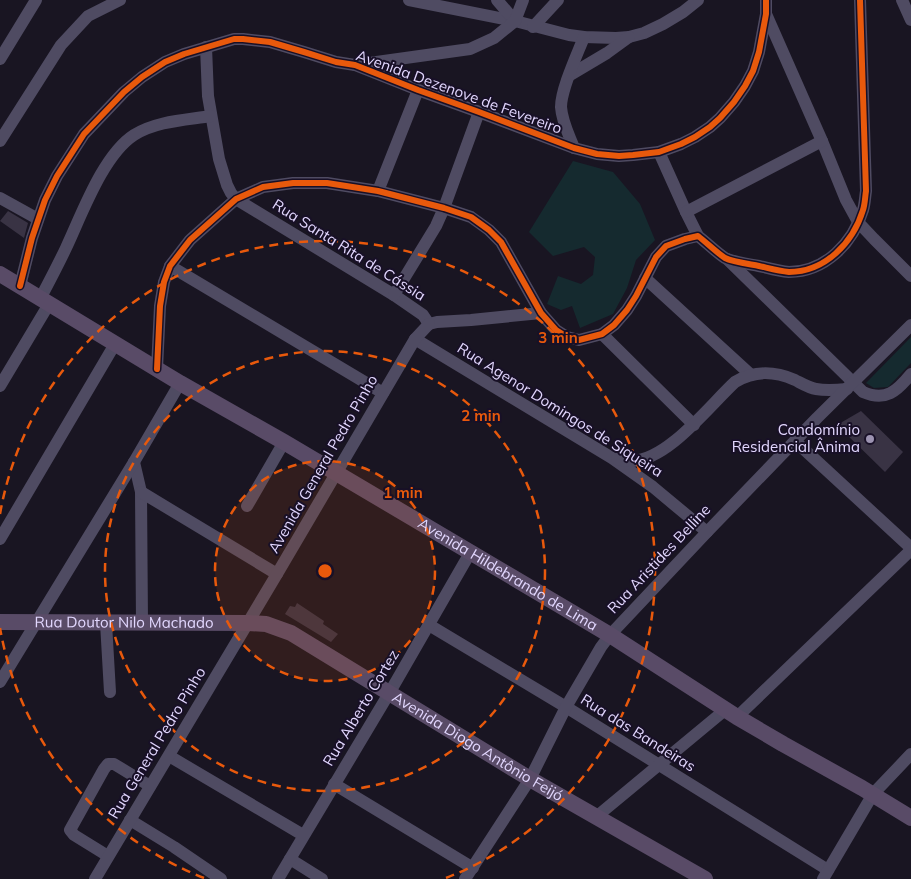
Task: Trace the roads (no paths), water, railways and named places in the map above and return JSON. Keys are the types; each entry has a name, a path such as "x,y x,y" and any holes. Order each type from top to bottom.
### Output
{"main road":[{"name":"Avenida Hildebrando de Lima","path":"0,274 180,383 284,442 610,635 731,713 873,794 911,818"},
{"name":"Rua Doutor Nilo Machado","path":"0,622 248,623"},
{"name":"Avenida Diogo Antônio Feijó","path":"248,623 266,624 291,633 530,779 705,879"}],"street":[{"path":"0,59 36,0"},
{"path":"0,140 61,45 88,16 120,0"},
{"path":"409,0 584,37 629,37 644,33 683,12 698,0"},
{"path":"497,0 515,21"},
{"path":"355,64 470,48 494,38 515,21 523,0"},
{"path":"533,27 558,0"},
{"path":"760,0 846,200 858,222 911,276"},
{"path":"766,0 766,14"},
{"path":"726,259 781,271 790,272 807,269 828,260 838,251 849,238 858,222 864,208 866,191 860,0"},
{"path":"902,0 911,20"},
{"name":"Avenida Dezenove de Fevereiro","path":"20,286 32,238 45,200 62,168 84,134 124,92 165,62 184,54 234,39 270,42 336,62 355,64 418,90 574,148 597,154 619,156 659,152 677,146 695,137 720,118 734,102 753,71 759,52 766,14"},
{"path":"574,148 564,122 561,106 562,96 584,37"},
{"path":"570,75 608,53 629,37"},
{"path":"206,47 208,96 219,159 227,185 236,199"},
{"path":"378,191 418,90"},
{"path":"394,296 436,226 480,112"},
{"path":"0,386 44,301 88,200 109,161 123,143 136,134 154,126 211,116"},
{"path":"686,212 822,141"},
{"path":"659,152 698,236 726,259 850,386 870,395 885,396 895,390 911,374"},
{"path":"157,369 160,306 164,282 170,266 190,240 236,199 263,187 293,183 327,183 378,191 444,208 477,221 497,236 541,313 556,330 566,337 579,340 602,334 614,325 627,310 659,252 666,246 686,238 698,236"},
{"path":"0,198 38,219"},
{"name":"Rua Santa Rita de Cássia","path":"236,199 394,296 422,315 429,324 541,313"},
{"path":"170,266 383,393"},
{"path":"645,278 751,374"},
{"name":"Avenida General Pedro Pinho","path":"248,623 415,339 429,324"},
{"name":"Rua Aristides Belline","path":"469,874 530,779 566,706 610,635 817,418 911,325"},
{"path":"602,334 694,424"},
{"name":"Rua Agenor Domingos de Siqueira","path":"415,339 612,458 653,487 707,532"},
{"path":"0,539 115,344"},
{"path":"653,487 648,474 649,466 660,453 694,424 735,382 751,374 759,373 779,375 814,389 832,390 850,386"},
{"path":"0,682 180,383"},
{"path":"814,389 818,394 821,406 817,418"},
{"path":"596,817 659,766 731,713 911,549 795,441"},
{"path":"247,506 284,442"},
{"path":"612,458 631,462 646,459 660,453"},
{"path":"134,462 141,492 142,623"},
{"path":"141,492 277,574"},
{"name":"Rua Alberto Cortez","path":"278,879 470,553"},
{"path":"106,622 110,692"},
{"name":"Rua General Pedro Pinho","path":"95,879 248,623"},
{"name":"Rua das Bandeiras","path":"429,625 566,706 825,875"},
{"path":"825,875 873,794 911,754"},
{"path":"169,756 304,836"},
{"path":"108,856 74,835 70,830 104,769 108,764 114,764 150,786"},
{"path":"334,784 469,874"},
{"path":"130,820 221,879"},
{"path":"290,859 322,879"}],"place":[{"name":"Condomínio Residencial Ânima","path":"870,439"}]}
